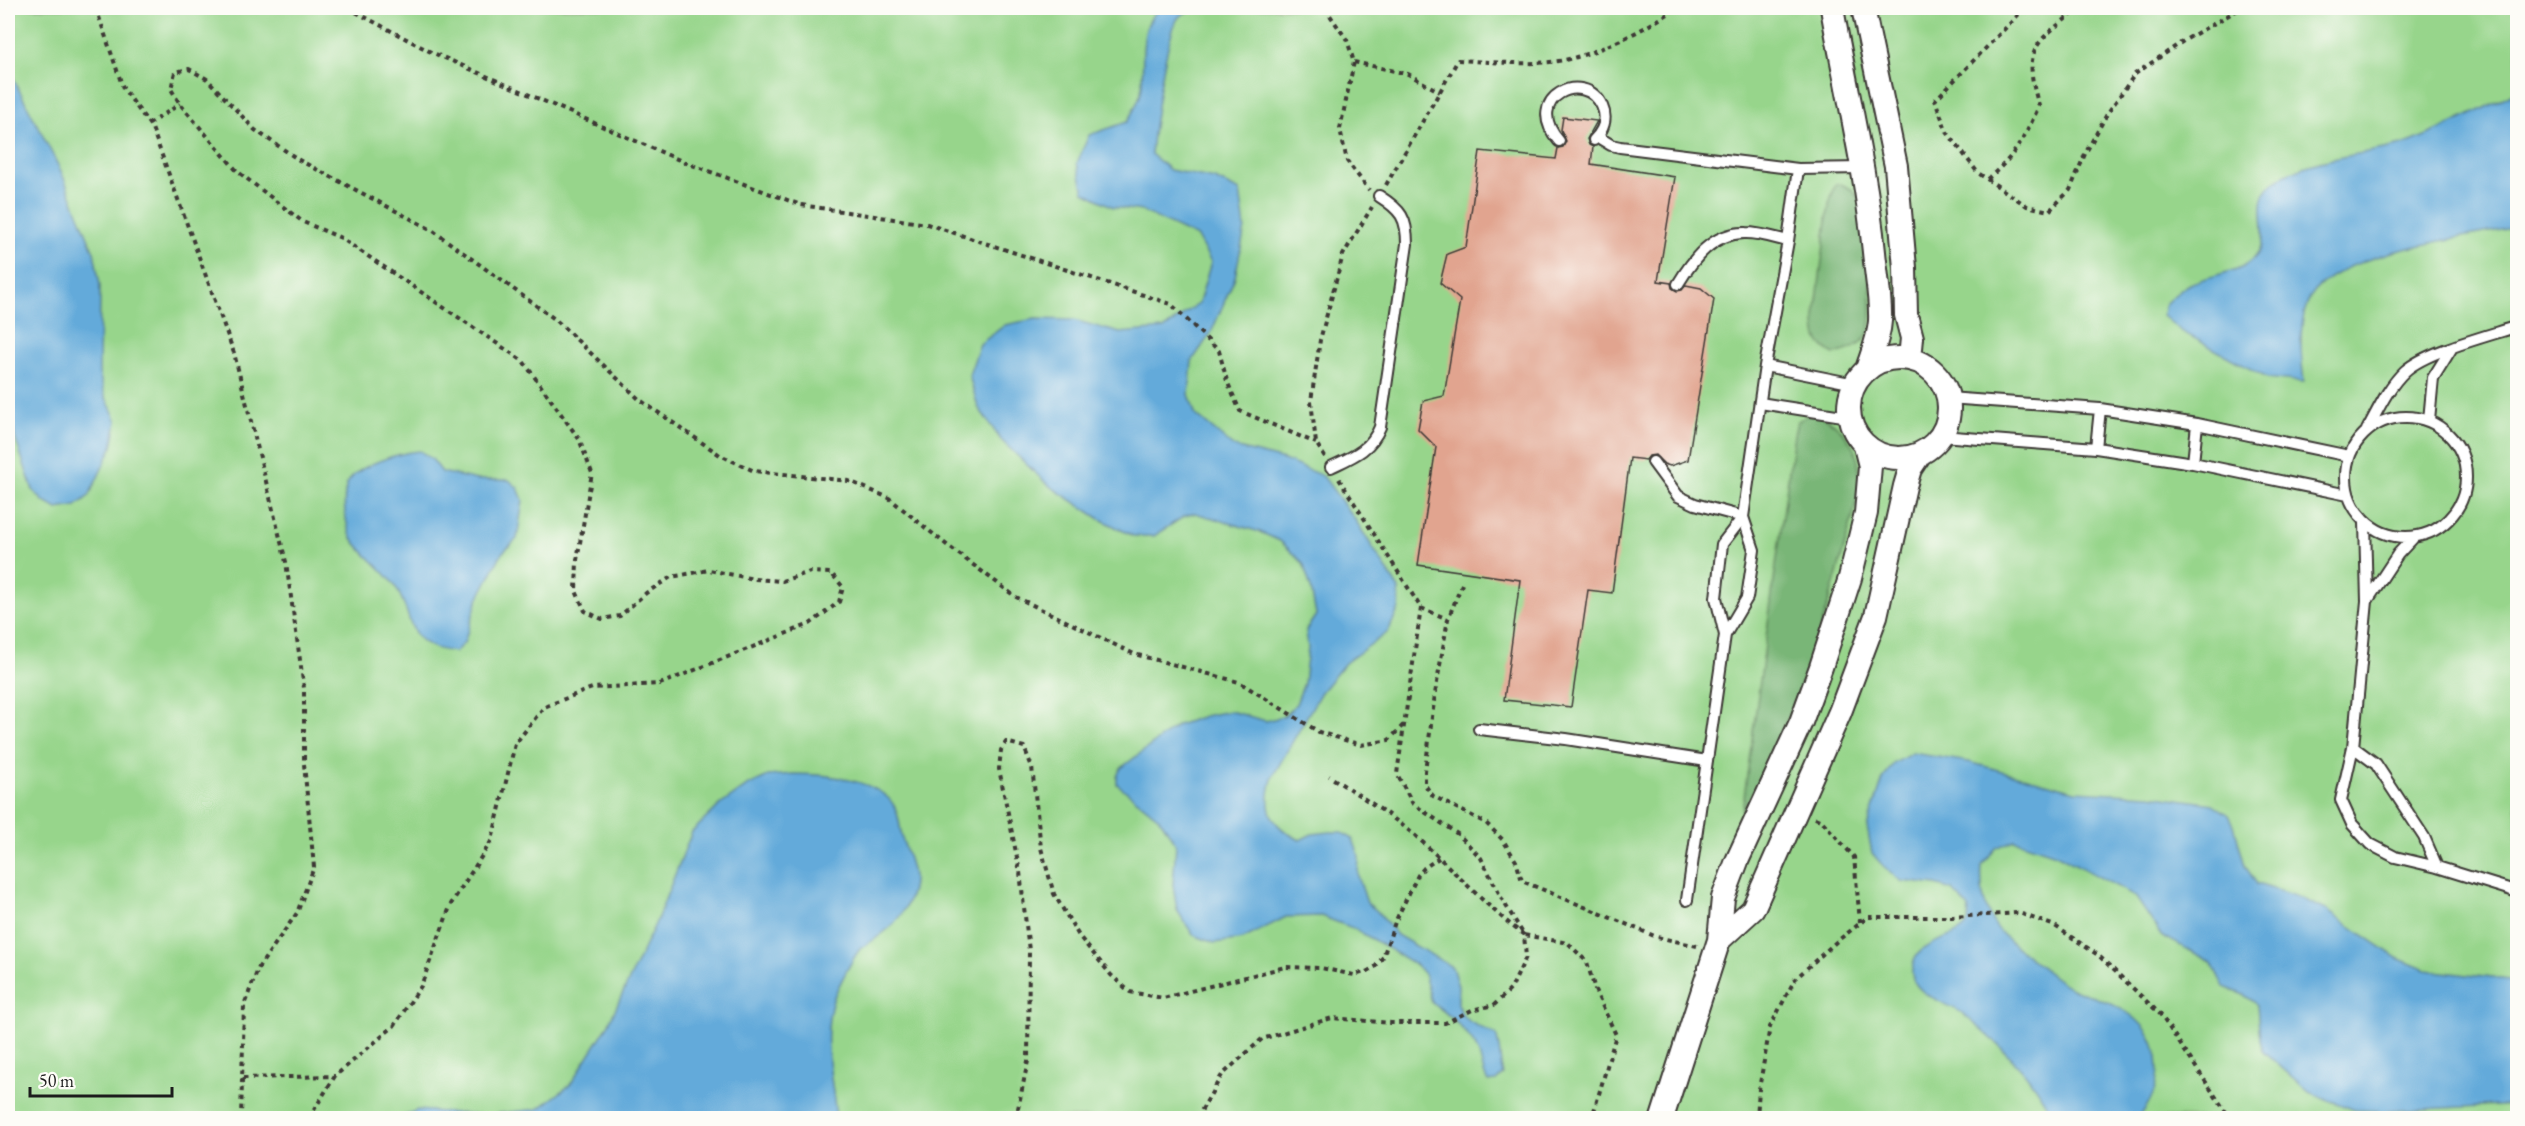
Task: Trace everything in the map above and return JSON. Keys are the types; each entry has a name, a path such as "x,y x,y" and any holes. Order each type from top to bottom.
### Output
{"street":[{"path":"1832,8 1863,168 1871,221 1880,321 1877,339 1849,405 1849,417 1855,433 1865,446 1877,454 1891,458 1905,458 1920,454"},
{"path":"1863,8 1896,166 1905,268 1906,315 1912,338 1911,359"},
{"path":"1845,84 1878,77"},
{"path":"1717,945 1753,909 1798,810 1876,616 1910,469 1920,454 1941,436 1949,411 1948,398 1941,380 1928,366 1911,359 1887,359 1861,377"},
{"path":"1662,1119 1717,945 1726,889 1794,738 1821,668 1850,578 1866,513 1870,465 1865,446"},
{"path":"1794,738 1824,750"}],"lane":[{"path":"1559,141 1549,130 1546,119 1547,109 1561,92 1571,88 1592,93 1600,101 1605,122 1596,139 1611,145 1798,169 1863,168"},
{"path":"1725,635 1747,598 1754,550 1743,517 1765,366 1788,241 1798,169"},
{"path":"1331,467 1369,447 1375,440 1380,427 1407,244 1407,230 1405,221 1397,208 1378,198"},
{"path":"1678,284 1691,262 1707,247 1722,238 1746,233 1788,241"},
{"path":"2366,431 2380,422 2396,417 2412,417 2429,420 2444,429 2456,443 2464,459 2466,476 2464,494 2457,510 2445,524 2430,533 2413,538 2396,538 2379,532 2354,510 2348,495 2345,475 2349,456 2386,395 2406,370 2433,356 2517,326"},
{"path":"2429,420 2433,378 2451,349"},
{"path":"1765,366 1861,377"},
{"path":"1948,398 2100,409 2197,424 2349,456"},
{"path":"1760,403 1849,417"},
{"path":"2096,448 2100,409"},
{"path":"2193,463 2197,424"},
{"path":"1941,436 2096,448 2193,463 2348,495"},
{"path":"1653,462 1678,496 1695,504 1743,517"},
{"path":"1687,900 1725,635 1716,598 1722,544 1743,517"},
{"path":"2365,522 2367,601 2353,747 2341,800 2352,824 2370,844 2395,857 2437,867 2517,892"},
{"path":"2367,601 2398,554 2413,538"},
{"path":"1479,729 1566,739 1707,761"},
{"path":"2353,747 2376,764 2424,837 2437,867"}],"path":[{"path":"96,8 123,88 149,124 234,353 286,562 304,688 304,764 314,867 297,913 259,967 244,1005 241,1119"},
{"path":"348,8 431,52 684,162 801,206 927,224 1171,304 1219,351 1227,381 1240,411 1316,442"},
{"path":"1325,8 1347,40 1354,62 1340,129 1347,161 1378,198"},
{"path":"1448,618 1421,608 1316,442 1311,401 1320,340 1343,255 1458,60 1516,64 1573,59 1650,26 1677,8"},
{"path":"2025,8 1935,100 1947,132 1978,173 2027,206 2049,212 2070,190 2096,134 2135,74 2185,40 2241,8"},
{"path":"1987,179 2005,165 2024,139 2039,106 2031,79 2032,55 2044,36 2080,8"},
{"path":"1354,62 1408,74 1440,92"},
{"path":"309,1119 335,1077 394,1026 422,986 451,904 492,840 515,744 544,707 592,688 660,684 810,624 839,602 843,587 831,573 810,572 782,581 754,579 709,570 670,577 620,616 602,619 585,611 576,591 577,560 592,473 579,439 523,361 340,238 303,222 237,171 180,104 171,88 175,72 189,69 207,78 255,130 299,160 432,230 556,320 640,400 720,455 754,471 849,481 889,498 1016,597 1134,654 1239,682 1319,732 1361,745 1389,740 1406,723"},
{"path":"149,124 180,104"},
{"path":"1462,584 1448,618 1425,771 1425,785 1433,796 1486,823 1503,840 1516,861 1522,881 1657,937 1717,945"},
{"path":"1197,1119 1222,1075 1262,1040 1332,1018 1391,1023 1445,1023 1472,1010 1494,1005 1511,989 1526,957 1524,935 1481,858 1459,835 1413,804 1397,774 1421,608"},
{"path":"1016,1119 1028,1061 1029,951 1020,873 999,769 1001,750 1006,742 1024,747 1032,766 1041,848 1054,894 1079,936 1111,975 1130,992 1163,998 1285,968 1321,968 1353,975 1375,967 1383,957 1395,922 1418,875 1439,858"},
{"path":"1329,776 1389,815 1439,858 1495,914 1524,935 1568,943 1587,962 1595,990 1616,1035 1592,1119"},
{"path":"1798,810 1822,821 1854,856 1860,923"},
{"path":"1757,1119 1759,1089 1770,1027 1785,998 1795,979 1860,923 1868,917 1952,917 2019,913 2055,926 2098,955 2160,1014 2230,1119"},
{"path":"243,1078 335,1077"}],"green space":[{"path":"8,8 2517,8 2517,1118 8,1118"},
{"path":"1841,184 1853,190 1862,204 1871,308 1868,333 1862,342 1854,348 1834,354 1820,343 1815,329 1815,317 1829,204 1835,185"},
{"path":"1819,414 1844,434 1856,454 1859,483 1856,505 1825,616 1802,683 1774,749 1742,812 1794,435 1797,422 1806,416"}],"water":[{"path":"1162,8 1195,8 1179,17 1169,42 1151,154 1170,170 1215,179 1240,191 1245,228 1235,277 1211,333 1192,361 1189,394 1195,414 1234,447 1284,460 1323,476 1354,518 1399,589 1399,608 1388,632 1345,663 1321,692 1273,776 1269,797 1271,814 1281,828 1300,840 1312,834 1330,832 1341,832 1353,839 1359,856 1358,876 1367,903 1377,911 1397,935 1452,967 1458,986 1458,1004 1462,1014 1470,1022 1496,1035 1503,1074 1496,1081 1488,1082 1478,1051 1470,1038 1451,1018 1432,1003 1424,974 1416,965 1355,929 1321,916 1286,917 1243,939 1214,943 1193,935 1177,910 1173,885 1176,844 1160,819 1117,784 1117,776 1121,768 1178,725 1204,716 1230,711 1266,721 1284,716 1296,704 1304,683 1308,648 1306,630 1316,615 1303,563 1280,541 1260,532 1195,513 1183,517 1154,536 1133,536 1100,519 1048,485 1001,440 978,407 969,375 980,344 1005,325 1035,319 1074,320 1120,333 1164,329 1199,303 1211,262 1197,237 1142,211 1113,207 1084,192 1077,163 1089,135 1127,122 1141,92 1143,46 1148,24"},
{"path":"8,62 15,82 61,171 94,252 100,285 99,373 105,396 117,421 112,447 89,496 76,506 57,509 43,501 33,490 15,438 8,390"},
{"path":"2517,91 2517,227 2434,242 2369,259 2341,271 2319,286 2307,304 2302,323 2301,353 2304,382 2267,378 2181,331 2163,316 2165,304 2187,286 2242,267 2256,256 2263,237 2264,196 2269,186 2280,178 2309,165 2402,145 2454,123"},
{"path":"420,451 432,459 442,472 477,480 509,480 518,488 523,500 517,539 502,553 478,599 464,643 455,652 438,649 425,643 418,636 412,628 393,583 356,544 349,532 346,518 345,491 352,477 369,465 402,454"},
{"path":"1912,753 1969,762 2075,791 2150,795 2213,804 2229,815 2245,866 2257,884 2296,896 2326,910 2397,958 2426,970 2517,981 2517,1104 2388,1111 2355,1110 2309,1092 2263,1051 2257,1005 2244,995 2224,987 2211,962 2161,935 2135,896 2056,854 2014,840 1996,848 1982,865 1984,899 1994,924 2013,944 2059,981 2131,1015 2151,1038 2156,1051 2157,1079 2147,1106 2138,1118 2055,1118 2025,1073 2003,1049 1962,1013 1923,992 1913,979 1912,970 1915,959 1921,951 1964,928 1968,922 1969,908 1952,890 1936,885 1901,881 1872,853 1867,827 1883,779 1893,764"},
{"path":"794,774 851,780 879,791 890,800 896,810 913,873 910,897 903,911 888,929 860,949 834,997 830,1012 828,1043 836,1118 400,1118 417,1110 485,1115 538,1109 570,1085 607,1027 657,920 692,832 720,805 747,786 768,776"}],"building":[{"path":"1563,117 1597,121 1587,139 1589,145 1593,147 1591,164 1675,177 1658,281 1671,283 1672,288 1677,291 1682,290 1686,285 1701,288 1714,299 1688,460 1670,466 1664,464 1655,455 1649,456 1646,460 1630,458 1612,593 1588,590 1571,707 1504,700 1520,580 1418,565 1436,447 1418,429 1423,401 1444,396 1460,300 1440,283 1447,254 1466,247 1480,151 1556,159 1558,148 1563,147 1566,141 1561,130"}]}
